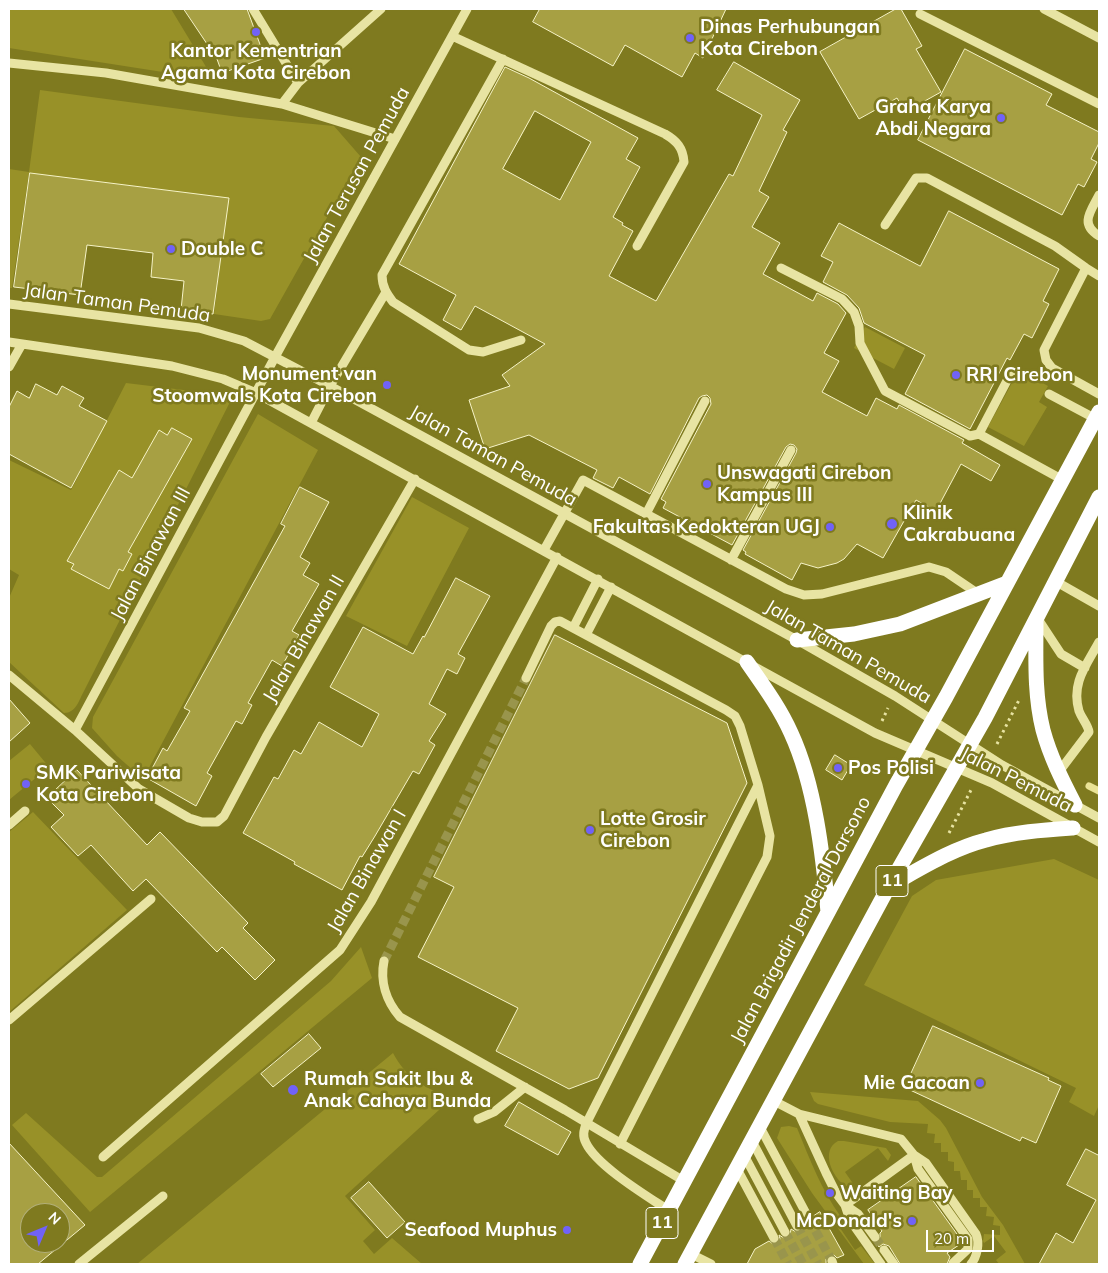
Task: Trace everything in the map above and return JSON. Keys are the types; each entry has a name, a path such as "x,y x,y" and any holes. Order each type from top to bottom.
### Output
{"highway":[{"name":"Jalan Brigadir Jenderal Darsono","path":"640,1264 828,912 1098,415"},
{"name":"11","path":"688,1259 889,886 970,744 1099,497"},
{"path":"797,640 854,634 900,624 980,595 1007,583"},
{"path":"1036,617 1036,659 1039,705 1043,728 1058,772 1075,805"},
{"path":"747,662 781,714 791,734 804,770 823,860 828,912"},
{"path":"889,886 962,848 985,840 1009,834 1073,828"}],"street":[{"path":"253,9 298,83"},
{"name":"Jalan Terusan Pemuda","path":"256,393 467,9"},
{"path":"1044,9 1099,38"},
{"path":"282,104 298,83 377,10"},
{"path":"920,14 1099,104"},
{"path":"452,36 665,134 680,145 684,162 637,246"},
{"path":"504,59 382,275 382,283 393,302 469,350 483,352 521,340"},
{"path":"9,63 106,73 282,104 395,139"},
{"path":"885,225 916,178 927,178 1055,246 1099,276"},
{"path":"1099,195 1088,217 1088,225 1099,236"},
{"path":"782,268 842,299 854,312 859,326 860,343 885,391 970,436 979,434 1063,480"},
{"path":"1086,268 1044,350 1046,360 1052,368 1099,394"},
{"path":"312,423 330,386 386,292"},
{"name":"Jalan Taman Pemuda","path":"9,304 199,328 244,341 797,640 933,720"},
{"path":"9,342 172,366 223,378 256,393 415,479 875,733 916,750"},
{"path":"9,366 22,344"},
{"path":"979,434 1011,373"},
{"name":"Jalan Binawan III","path":"75,730 256,393"},
{"path":"1049,394 1098,415"},
{"path":"646,514 705,401"},
{"path":"731,560 791,450"},
{"name":"Jalan Binawan II","path":"75,730 138,789 189,818 202,822 217,822 224,816 266,736 415,479"},
{"path":"544,550 583,480 786,590 804,595 822,594 929,568 946,572 980,595"},
{"name":"Jalan Binawan I","path":"103,1157 340,950 370,902 556,557"},
{"path":"573,628 598,579"},
{"path":"1055,580 1099,606"},
{"path":"586,635 611,587"},
{"path":"1036,617 1061,654 1085,668"},
{"path":"526,678 551,626 555,622 560,621 735,716 758,785 770,836 767,857 620,1144"},
{"path":"1058,772 1090,732 1080,714 1076,698 1077,685 1099,642"},
{"path":"9,675 75,730"},
{"name":"Jalan Pemuda","path":"933,720 1002,765 1099,818"},
{"name":"Jalan Pemuda","path":"916,750 992,783 1099,842"},
{"path":"668,1210 610,1169 591,1151 585,1142 583,1134 586,1124 758,785"},
{"path":"9,824 25,811"},
{"path":"9,1020 151,899"},
{"path":"384,961 382,972 389,1002 400,1017 684,1181"},
{"path":"478,1119 494,1112 524,1087"},
{"path":"774,1100 799,1114 901,1139 914,1155 926,1163 976,1234 978,1242 975,1258 971,1264"},
{"path":"799,1114 836,1193 845,1205 858,1214 875,1236"},
{"path":"760,1127 809,1219"},
{"path":"752,1141 797,1226"},
{"path":"744,1155 785,1232"},
{"path":"845,1205 914,1155"},
{"path":"914,1155 918,1169 968,1239 968,1249 953,1263"},
{"path":"737,1169 774,1238"},
{"path":"79,1264 162,1196"},
{"path":"845,1205 850,1220 881,1264"},
{"path":"884,1250 894,1264"},
{"path":"688,1259 711,1264"}],"path":[{"path":"996,745 1021,696"},
{"path":"882,721 889,708"},
{"path":"947,838 971,790 977,788"}],"shaded area":[{"path":"9,9 171,9 214,80 9,48"},
{"path":"40,90 239,117 334,126 361,157 270,319 261,321 214,314 228,198 29,173 12,288 9,288 9,169 29,172"},
{"path":"865,327 905,348 894,369 854,348"},
{"path":"1019,370 1048,386 1039,402 1047,407 1024,446 988,427"},
{"path":"126,383 233,396 79,702 71,711 64,713 9,662 9,598 19,575 9,569 9,460 71,490"},
{"path":"258,414 318,450 143,779 117,756 92,728 93,717"},
{"path":"412,497 469,528 407,646 346,616"},
{"path":"30,744 49,767 9,800 9,761"},
{"path":"33,812 127,910 9,1012 9,832"},
{"path":"1054,859 1099,880 1099,1105 1094,1116 1069,1102 1076,1088 864,985 912,896 936,880"},
{"path":"361,947 372,978 90,1212 12,1125 26,1113 97,1177 102,1177 331,981"},
{"path":"393,1053 411,1077 451,1099 345,1196 375,1230 363,1241 374,1254 392,1238 422,1264 137,1264"},
{"path":"810,1092 918,1101 940,1120 946,1128 982,1197 1003,1225 1025,1264 999,1264 996,1260 1006,1252 994,1236 984,1243 984,1234 1000,1235 1000,1226 993,1225 994,1217 986,1216 987,1207 980,1207 980,1198 973,1198 973,1190 967,1190 967,1180 961,1180 960,1171 954,1171 954,1162 948,1161 948,1152 941,1152 941,1143 934,1143 935,1134 927,1133 928,1124 890,1122 818,1104 814,1101"},
{"path":"781,1127 797,1128 811,1163 841,1217 836,1222 855,1250 861,1246 875,1264 864,1264 812,1193 777,1138"},
{"path":"838,1141 886,1148 891,1155 888,1161 878,1148 845,1172 854,1185 846,1186 836,1177 830,1164 830,1151"}],"building":[{"path":"184,9 247,9 265,58 222,73 217,59"},
{"path":"540,9 726,9 703,58 695,53 682,77 625,45 613,66 533,22"},
{"path":"896,9 901,9 922,46 916,49 941,92 905,112 897,98 859,119 820,52"},
{"name":"Graha Karya Abdi Negara","path":"965,49 1052,94 1046,105 1099,132 1099,143 1091,159 1097,162 1084,187 1078,184 1062,215 918,140"},
{"path":"734,62 800,100 783,130 787,132 759,191 769,197 752,227 780,243 763,274 813,301 817,293 838,304 846,313 824,353 839,361 822,392 867,416 876,398 897,409 899,405 964,440 962,443 1000,465 991,481 961,464 936,511 916,500 883,558 857,544 844,559 837,563 818,568 801,563 792,580 745,554 746,552 743,550 796,453 797,449 794,445 790,444 786,447 732,545 663,508 666,502 661,499 711,404 710,398 707,395 699,398 650,494 619,477 613,488 593,478 597,470 529,435 485,449 469,400 510,386 502,375 545,344 475,306 461,330 443,320 456,295 399,264 505,67 529,78 638,138 626,159 640,167 613,217 633,231 609,276 656,301 729,174 733,176 762,115 717,90","holes":["535,111 591,142 560,200 503,169"]},
{"path":"30,173 229,198 213,314 181,310 184,281 151,277 153,253 87,245 80,295 14,287"},
{"path":"949,211 1059,269 1043,301 1049,304 1032,338 1024,334 1010,360 1007,358 970,429 905,394 925,355 864,323 859,308 847,295 823,282 833,262 821,256 839,223 920,266"},
{"path":"36,384 57,395 62,386 84,398 79,406 107,421 71,488 9,454 9,407 17,391 29,398"},
{"path":"172,428 192,439 128,552 132,554 123,571 119,569 109,589 71,569 74,564 67,561 119,470 132,478 159,430 167,435"},
{"path":"300,487 329,502 300,557 310,563 303,575 319,584 292,631 299,635 282,666 272,660 248,703 252,705 242,724 236,721 207,773 212,776 196,806 147,778 163,748 167,751 190,711 184,708 285,526 281,524"},
{"path":"456,578 490,596 458,654 465,658 457,674 447,669 429,704 446,714 429,741 435,745 419,774 413,771 362,857 360,856 342,890 243,833 274,777 278,779 294,750 301,754 319,722 362,747 379,714 330,687 363,627 413,654"},
{"name":"Lotte Grosir Cirebon","path":"555,635 727,723 747,783 598,1078 569,1089 496,1051 518,1008 418,957 454,887 434,877"},
{"path":"9,699 30,723 9,742"},
{"name":"Pos Polisi","path":"835,755 851,765 842,780 826,770"},
{"path":"77,770 147,845 160,832 248,923 243,928 275,960 255,980 222,947 217,952 146,879 133,891 91,845 78,856 51,827 64,815 47,798"},
{"name":"Mie Gacoan","path":"933,1026 1049,1078 1048,1080 1061,1086 1036,1143 1022,1137 1020,1141 910,1090 911,1087 906,1085"},
{"path":"309,1034 321,1048 273,1087 261,1074"},
{"path":"519,1102 571,1132 558,1155 505,1126"},
{"path":"9,1143 65,1203 20,1203 20,1253 51,1253 38,1264 9,1264"},
{"path":"1086,1149 1098,1155 1099,1153 1099,1264 1039,1264 1056,1233 1073,1243 1096,1200 1067,1185"},
{"name":"McDonald's","path":"916,1177 962,1241 962,1243 947,1253 950,1257 947,1264 900,1264 889,1246 883,1244 879,1247 876,1243 880,1240 880,1233 882,1231 868,1210"},
{"path":"369,1182 405,1222 387,1238 351,1198"},
{"path":"70,1209 85,1225 70,1237"},
{"path":"820,1212 844,1255 837,1258 834,1255 830,1255 826,1259 826,1264 747,1264 755,1249 769,1241 773,1244 777,1243 780,1239 779,1235 784,1238 788,1237 791,1229 796,1232 800,1231 803,1227 802,1223 812,1224 815,1220 814,1216"}],"waterway":[{"path":"1089,786 1099,791"}],"tunnel":[{"path":"384,961 526,678"},
{"path":"809,1219 832,1261"},
{"path":"797,1226 818,1264"},
{"path":"785,1232 803,1264"},
{"path":"875,1237 884,1250"},
{"path":"774,1238 788,1264"}],"place":[{"name":"Kantor Kementrian Agama Kota Cirebon","path":"256,32"},
{"name":"Dinas Perhubungan Kota Cirebon","path":"690,38"},
{"name":"Graha Karya Abdi Negara","path":"1001,118"},
{"name":"Double C","path":"171,249"},
{"name":"RRI Cirebon","path":"956,375"},
{"name":"Monument van Stoomwals Kota Cirebon","path":"387,385"},
{"name":"Unswagati Cirebon Kampus III","path":"707,484"},
{"name":"Klinik Cakrabuana","path":"892,524"},
{"name":"Fakultas Kedokteran UGJ","path":"830,527"},
{"name":"Pos Polisi","path":"838,768"},
{"name":"SMK Pariwisata Kota Cirebon","path":"26,784"},
{"name":"Lotte Grosir Cirebon","path":"590,830"},
{"name":"Mie Gacoan","path":"980,1083"},
{"name":"Rumah Sakit Ibu & Anak Cahaya Bunda","path":"293,1090"},
{"name":"Waiting Bay","path":"830,1193"},
{"name":"McDonald's","path":"912,1221"},
{"name":"Seafood Muphus","path":"567,1230"}]}
